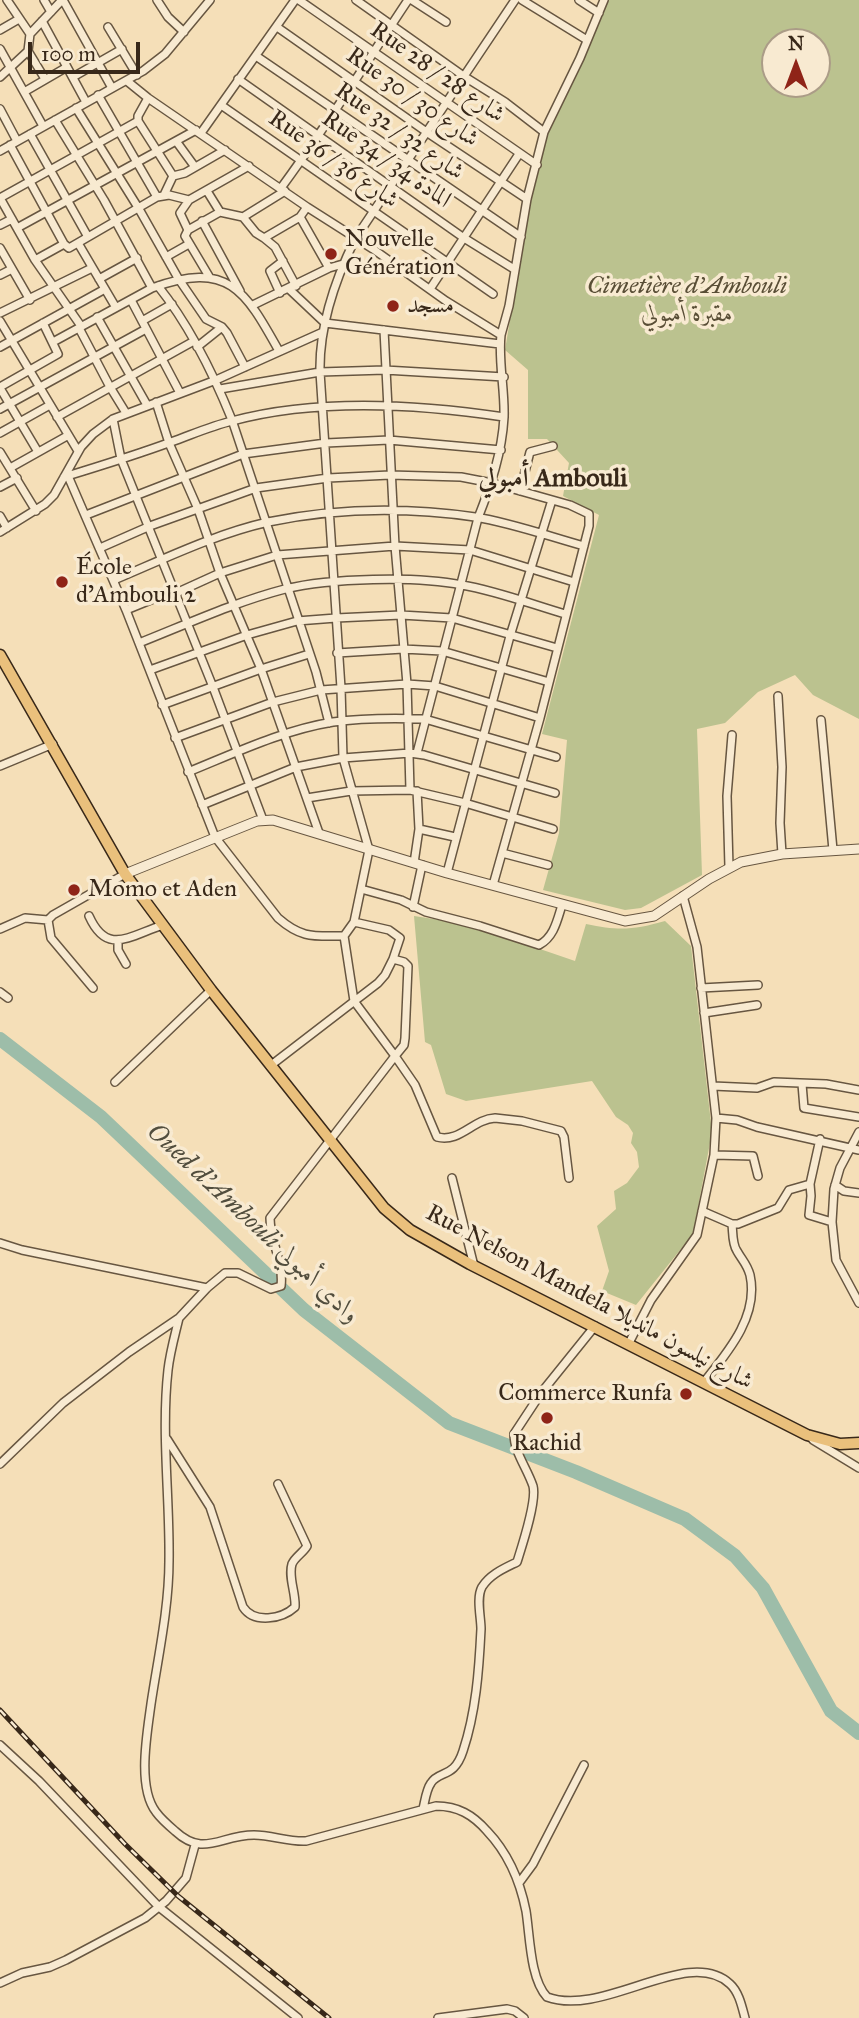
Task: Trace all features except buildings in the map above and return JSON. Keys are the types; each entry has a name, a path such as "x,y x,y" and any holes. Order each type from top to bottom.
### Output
{"main road":[{"name":"Rue Nelson Mandela شارع نيلسون مانديلا","path":"0,655 125,874 270,1066 384,1208 410,1230 474,1266 807,1436 840,1444 859,1443"}],"street":[{"path":"7,0 30,34"},
{"path":"44,0 51,12"},
{"path":"45,79 28,51 30,34 62,0 112,88"},
{"path":"157,0 168,17 184,32"},
{"path":"0,151 137,75 165,54 210,0"},
{"path":"17,228 156,151 198,131 221,105 297,0"},
{"name":"Rue 28 / شارع 28","path":"297,0 537,165"},
{"path":"356,0 505,102 544,132"},
{"path":"243,217 283,189 410,0 446,22"},
{"path":"515,0 355,240 343,264 324,328 320,372 341,688 343,758 369,850 354,922 344,936 354,1001 415,1085 437,1137 454,1137 487,1118 507,1119 561,1131 569,1178"},
{"path":"523,0 587,40"},
{"path":"579,0 599,13"},
{"path":"414,753 435,686 478,518 492,483 500,450 504,417 501,339 527,200 544,132 604,0"},
{"path":"0,30 19,19"},
{"path":"42,20 86,102"},
{"path":"108,27 137,75"},
{"name":"Rue 30 / شارع 30","path":"277,27 527,200"},
{"path":"72,77 122,49"},
{"path":"0,50 43,126"},
{"path":"0,77 28,51"},
{"name":"Rue 32 / شارع 32","path":"256,56 521,237"},
{"path":"24,92 67,66"},
{"name":"Rue 34 / المادة 34","path":"239,79 464,238 514,269"},
{"path":"127,80 148,98 355,240 373,249 501,339"},
{"path":"98,96 137,162 161,196 189,200"},
{"path":"148,98 138,121 173,176"},
{"name":"Rue 36 / شارع 36","path":"221,105 493,293"},
{"path":"76,108 178,278 206,319 228,333 245,367"},
{"path":"0,109 46,212 64,244 70,248 161,196 173,176 225,150"},
{"path":"55,120 137,258 155,287 172,304 216,380 256,488 321,690 329,723"},
{"path":"126,413 94,358 80,327 56,287 35,260 0,198 138,121"},
{"path":"30,134 88,237"},
{"path":"176,141 195,167"},
{"path":"430,289 519,154"},
{"path":"188,230 180,213 189,200 249,166"},
{"path":"207,191 220,212"},
{"path":"264,238 300,216 307,207"},
{"path":"210,278 185,236 188,230 220,212 243,217 256,233 275,247 293,288 324,328"},
{"path":"300,216 328,268"},
{"path":"0,225 12,219"},
{"path":"202,221 242,293 253,305 279,351"},
{"path":"78,243 116,306"},
{"path":"35,260 64,244"},
{"path":"166,257 189,244"},
{"path":"0,248 30,300"},
{"path":"99,279 137,258"},
{"path":"280,293 270,271 283,261"},
{"path":"253,305 293,288 328,268 343,264"},
{"path":"0,313 92,268"},
{"path":"0,275 12,269"},
{"path":"53,342 116,306 178,278 210,278 224,282 242,293"},
{"path":"0,347 105,289"},
{"path":"131,299 180,393"},
{"path":"0,409 114,346 172,304"},
{"path":"97,317 147,405"},
{"path":"0,321 78,451"},
{"path":"38,452 0,387 58,354 43,323"},
{"path":"57,416 162,358 196,344 222,327"},
{"path":"0,516 4,530 36,511 54,495 78,451 93,434 113,419 216,380 324,328 501,339"},
{"path":"384,330 390,475 407,684 407,719 414,753 413,790 419,829 414,907"},
{"path":"220,389 320,372 385,370 504,377"},
{"path":"156,402 169,443 198,509 220,573 261,669 319,833"},
{"path":"0,433 50,405"},
{"path":"66,477 232,420 323,407 441,408 504,417"},
{"path":"113,419 121,460 150,526 263,820"},
{"path":"10,468 67,436"},
{"path":"86,515 243,454 326,443 389,440 500,450"},
{"path":"520,491 530,452 553,446"},
{"path":"0,452 36,511"},
{"path":"100,548 150,526 256,488 328,478 390,475 461,477 570,505 589,514 589,526 540,718 493,885"},
{"path":"66,477 114,580 215,837 278,918 291,929 306,936 344,936"},
{"path":"0,487 16,478"},
{"path":"447,873 510,636 551,500"},
{"path":"114,580 209,541 266,523 393,509 478,518 584,546"},
{"path":"126,610 220,573 277,555 395,546 470,550 574,582"},
{"path":"139,643 234,605 287,589 334,583 398,579 461,584 565,614"},
{"path":"150,670 247,635 297,621 336,618 401,615 452,618 557,648"},
{"path":"337,653 403,649 443,651 549,682"},
{"path":"162,705 309,654"},
{"path":"175,738 273,702 321,690 407,684 435,686 540,718"},
{"path":"778,696 782,767 782,854"},
{"path":"188,772 284,734 341,721 425,719 556,757"},
{"path":"821,720 833,849"},
{"path":"729,867 727,796 732,735"},
{"path":"0,765 53,744"},
{"path":"202,805 296,767 343,758 414,753 555,793"},
{"path":"307,798 351,791 413,790 553,830"},
{"path":"0,929 25,918 48,920 125,874 263,820 273,820 447,873 625,921 654,916 741,862 782,854 859,849"},
{"path":"419,829 455,837"},
{"path":"502,853 548,865"},
{"path":"361,889 539,946 547,941 556,927 562,905"},
{"path":"629,1343 651,1300 697,1235 714,1155 716,1118 695,935 683,896"},
{"path":"89,916 103,938 118,941 163,925"},
{"path":"48,920 51,938 93,988"},
{"path":"270,1066 378,983 393,960 400,938 396,933 354,922"},
{"path":"118,941 118,950 126,964"},
{"path":"0,1464 63,1403 178,1318 207,1287 231,1271 271,1289 281,1286 283,1273 270,1232 270,1217 404,1045 408,966 404,962 393,960"},
{"path":"701,988 758,985"},
{"path":"115,1082 211,989"},
{"path":"0,992 8,998"},
{"path":"704,1013 757,1004"},
{"path":"713,1086 757,1088 771,1082 826,1084 859,1090"},
{"path":"802,1084 804,1108 859,1117"},
{"path":"716,1118 737,1119 757,1127 820,1139 859,1150"},
{"path":"859,1132 839,1168 832,1222 836,1260 859,1303"},
{"path":"820,1139 810,1184 809,1215 832,1222"},
{"path":"714,1155 753,1156 758,1176"},
{"path":"452,1178 474,1266"},
{"path":"702,1211 732,1224 762,1216 778,1208 789,1190 810,1184"},
{"path":"835,1185 844,1191 859,1193"},
{"path":"704,1382 733,1345 746,1317 750,1299 750,1273 735,1247 732,1224"},
{"path":"0,1243 22,1250 207,1287"},
{"path":"178,1318 168,1370 166,1438 169,1561 144,1787 149,1802 157,1815 185,1840 195,1845 252,1835 306,1840 423,1809 447,1806 457,1808 475,1819 493,1837 519,1883 541,1989 549,1999 569,2010"},
{"path":"423,1809 429,1785 456,1767 463,1753 474,1704 481,1627 480,1593 493,1576 517,1562 533,1498 532,1485 515,1444 514,1434 541,1393 595,1326"},
{"path":"807,1436 859,1468"},
{"path":"166,1438 210,1507 243,1607 255,1618 290,1612 295,1607 291,1568 293,1561 307,1546 278,1484"},
{"path":"0,1745 39,1780 159,1907 298,2018"},
{"path":"519,1883 533,1864 584,1765"},
{"path":"0,1983 22,1973 50,1967 145,1918 186,1878 195,1845"},
{"path":"668,1986 696,1978 724,1979 733,1986 745,2018"},
{"path":"438,2018 507,2009 524,2018"}],"green space":[{"name":"Cimetière d'Ambouli مقبرة أمبولي","path":"605,0 859,0 859,719 813,695 795,675 758,692 725,723 697,729 702,875 641,908 625,910 543,890 559,833 567,740 542,734 599,515 563,496 569,463 547,439 528,439 528,370 505,350 530,198 543,144"},
{"path":"414,916 467,924 575,961 586,924 626,928 665,921 691,946 712,1132 693,1234 636,1305 602,1291 609,1271 597,1226 616,1209 614,1191 627,1183 639,1167 637,1152 631,1143 633,1133 628,1125 616,1117 592,1081 466,1101 446,1094 431,1045 425,1042"}],"waterway":[{"name":"Oued d'Ambouli وادي أمبولي","path":"0,1039 101,1117 304,1310 449,1423 576,1472 685,1519 735,1556 763,1588 831,1711 859,1733"}],"railway":[{"path":"0,1710 125,1844 178,1896 329,2018"}],"place":[{"name":"Nouvelle Génération","path":"331,254"},
{"name":"مسجد","path":"393,306"},
{"name":"École d'Ambouli 2","path":"62,582"},
{"name":"Momo et Aden","path":"74,890"},
{"name":"Commerce Runfa","path":"686,1394"},
{"name":"Rachid","path":"547,1418"}],"district":[{"name":"أمبولي Ambouli","path":"553,480"}]}
